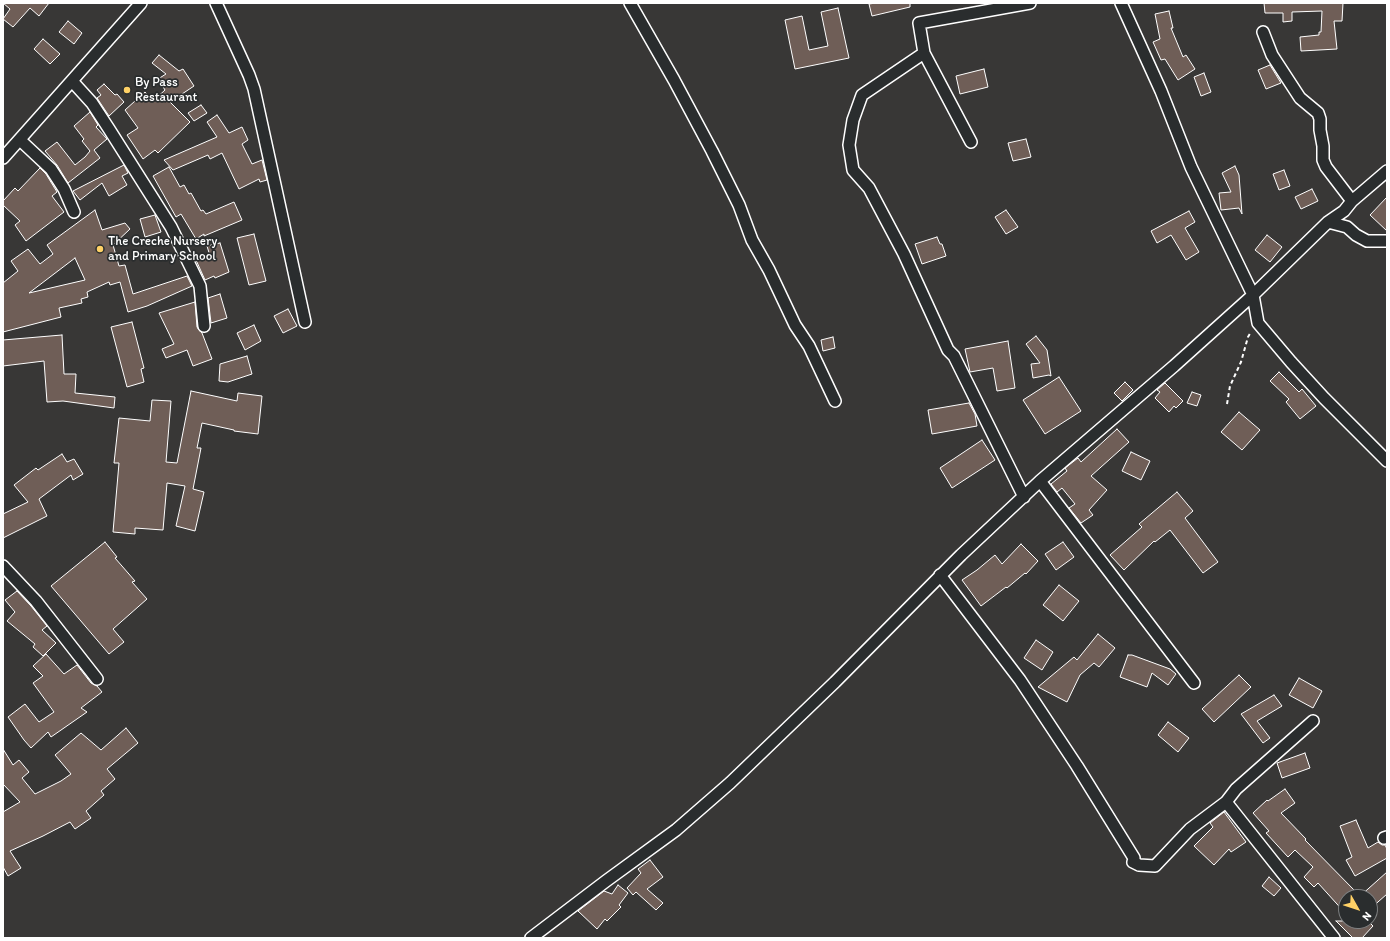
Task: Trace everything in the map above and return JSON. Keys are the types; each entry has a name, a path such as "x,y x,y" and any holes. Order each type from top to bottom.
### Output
{"street":[{"path":"3,158 141,3"},
{"path":"216,3 254,89 305,322"},
{"path":"630,3 712,151 739,205 752,240 769,270 796,325 809,346 835,401"},
{"path":"971,142 924,53 919,22 1030,3"},
{"path":"1121,3 1161,91 1191,167 1253,295 1258,323 1319,393 1387,461"},
{"path":"1264,32 1272,55 1300,98 1318,113 1326,168 1352,201"},
{"path":"924,53 862,94 853,120 849,145 853,170 869,188 904,254 948,350 954,356 1024,497"},
{"path":"72,81 92,103 110,128 171,227 200,286 204,326"},
{"path":"20,140 51,169 64,190 74,212"},
{"path":"531,938 676,830 730,783 836,682 940,575 1040,481 1174,366 1253,295 1328,222 1344,211 1352,201 1387,172"},
{"path":"1328,222 1347,227 1356,235 1367,241 1387,241"},
{"path":"1040,481 1194,683"},
{"path":"3,566 36,601 97,679"},
{"path":"940,575 1020,680 1077,766 1134,858 1133,862 1139,865 1155,866 1190,829 1226,802 1236,789 1313,721"},
{"path":"1226,802 1334,938"}],"path":[{"path":"1227,404 1230,386 1241,362 1248,337 1258,323"}],"building":[{"path":"3,3 49,3 39,16 30,8 13,27 3,19 10,9"},
{"path":"910,3 910,7 872,16 869,4"},
{"path":"1264,3 1343,3 1342,21 1334,21 1337,49 1301,51 1300,37 1319,35 1319,32 1321,32 1322,11 1292,12 1292,21 1283,22 1283,13 1265,13"},
{"path":"838,8 849,58 795,69 785,20 802,16 809,50 828,46 821,12"},
{"path":"1169,11 1173,28 1171,28 1183,57 1186,55 1195,69 1178,80 1165,59 1161,60 1153,42 1160,39 1155,14"},
{"path":"68,21 82,33 74,44 59,32"},
{"path":"43,39 60,54 50,64 34,49"},
{"path":"159,55 179,71 183,69 194,86 170,102 190,122 158,153 155,150 143,159 127,135 138,128 125,110 145,92 153,101 165,90 158,79 166,74 152,63"},
{"path":"1270,65 1281,83 1266,89 1258,70"},
{"path":"984,69 988,87 960,94 956,76"},
{"path":"1204,73 1211,92 1201,96 1194,77"},
{"path":"104,84 115,95 117,94 124,102 109,116 97,98 101,95 97,90"},
{"path":"201,105 207,113 194,121 188,113"},
{"path":"90,112 98,125 96,127 107,139 94,150 100,158 68,183 57,165 45,151 57,142 75,165 85,157 90,151 82,141 84,139 74,126"},
{"path":"217,115 229,133 242,127 248,140 242,144 252,164 262,160 267,180 260,182 259,179 239,189 222,153 210,159 208,155 173,170 164,160 217,137 207,122"},
{"path":"1026,139 1031,157 1013,161 1008,143"},
{"path":"124,165 128,173 122,176 127,185 109,196 102,183 80,200 73,191"},
{"path":"1235,166 1239,175 1242,214 1239,208 1221,210 1219,193 1231,192 1222,173"},
{"path":"169,167 180,187 184,185 189,194 191,193 201,211 203,210 206,214 234,202 242,220 204,236 204,234 196,239 181,214 176,217 153,176"},
{"path":"40,168 46,174 57,192 52,196 64,212 26,241 15,225 20,221 3,205 3,201 15,188 18,191"},
{"path":"1284,170 1290,186 1279,190 1273,174"},
{"path":"1312,189 1318,201 1301,209 1295,197"},
{"path":"1387,197 1387,231 1370,215"},
{"path":"95,210 102,230 125,223 130,229 113,245 119,266 125,265 133,294 187,276 192,286 147,306 128,312 120,282 110,285 109,282 87,292 88,297 81,299 82,303 59,308 61,317 3,332 3,283 18,271 11,261 28,249 40,264 53,254 47,245","holes":["75,258 85,280 29,293"]},
{"path":"1006,210 1018,227 1006,234 995,217"},
{"path":"1189,211 1195,222 1185,228 1199,252 1186,260 1171,235 1157,243 1151,231"},
{"path":"155,215 161,232 145,237 140,219"},
{"path":"254,234 266,281 249,285 237,238"},
{"path":"1267,235 1282,247 1270,262 1255,250"},
{"path":"937,237 940,244 942,244 946,256 922,264 915,244"},
{"path":"220,243 229,272 215,278 214,276 205,280 196,260 210,256 207,246"},
{"path":"220,294 227,318 211,323 208,298"},
{"path":"195,302 197,327 202,333 212,359 193,366 187,350 166,358 162,349 174,344 159,313"},
{"path":"288,309 297,326 283,333 274,316"},
{"path":"132,322 144,368 141,369 144,382 127,387 111,327"},
{"path":"254,325 261,341 245,350 237,333"},
{"path":"62,335 64,374 76,374 75,393 115,397 114,408 63,401 47,402 44,361 3,366 3,340"},
{"path":"1036,336 1047,350 1051,376 1049,375 1033,378 1031,364 1040,363 1026,344"},
{"path":"833,337 835,348 823,351 821,340"},
{"path":"1008,341 1015,388 997,391 993,368 970,372 965,349"},
{"path":"247,356 252,374 228,382 219,381 220,364"},
{"path":"1279,372 1299,392 1302,389 1316,406 1300,419 1286,402 1289,399 1270,381"},
{"path":"1059,377 1081,411 1045,434 1023,400"},
{"path":"1125,382 1133,390 1122,401 1114,393"},
{"path":"1165,383 1183,401 1176,408 1174,406 1169,412 1155,398 1160,392 1157,390"},
{"path":"191,391 237,401 238,393 262,396 258,434 234,431 202,423 197,448 201,448 193,489 204,492 195,531 176,526 185,486 167,483 163,530 135,528 135,534 113,532 119,463 114,463 119,418 150,421 152,400 171,401 166,462 177,463"},
{"path":"1192,392 1201,395 1197,406 1187,403"},
{"path":"969,403 975,414 977,426 932,434 928,410"},
{"path":"1239,412 1260,430 1242,450 1221,432"},
{"path":"1117,429 1129,442 1091,476 1107,490 1089,510 1093,515 1081,523 1069,508 1075,504 1062,488 1057,492 1051,484 1067,471 1065,468 1078,458 1081,462"},
{"path":"982,440 995,460 952,488 940,468"},
{"path":"1131,452 1150,461 1141,480 1122,471"},
{"path":"62,454 67,462 74,459 83,474 73,480 71,475 39,499 47,516 3,538 3,514 28,502 14,485 36,468 38,470"},
{"path":"1177,492 1193,511 1185,518 1218,562 1203,573 1170,530 1155,542 1154,541 1124,570 1110,555 1142,527 1139,524"},
{"path":"105,542 117,557 115,558 135,581 132,582 147,599 113,629 124,642 109,654 51,586"},
{"path":"1063,542 1074,557 1056,570 1045,554"},
{"path":"1021,544 1038,561 1026,574 1025,573 1007,588 1006,587 981,606 962,580 995,555 1002,564"},
{"path":"1059,585 1079,601 1063,621 1043,605"},
{"path":"17,591 47,626 42,630 56,643 43,656 33,647 35,644 7,621 15,612 5,600"},
{"path":"1098,634 1115,648 1099,667 1094,663 1080,675 1067,702 1038,687 1074,657 1077,660"},
{"path":"1036,640 1053,652 1042,670 1024,658"},
{"path":"46,654 64,674 77,665 91,683 97,686 102,692 81,708 87,712 51,737 48,732 31,748 8,717 25,704 39,722 54,712 33,683 43,676 33,666"},
{"path":"1128,655 1132,655 1170,669 1176,674 1168,685 1152,673 1147,687 1120,677"},
{"path":"1239,675 1251,687 1214,722 1202,709"},
{"path":"1299,678 1322,691 1313,708 1289,695"},
{"path":"1274,695 1282,706 1257,721 1270,738 1263,743 1241,714"},
{"path":"1168,722 1189,738 1178,752 1158,735"},
{"path":"126,728 138,743 107,769 115,779 101,791 104,795 86,811 91,818 75,829 70,822 10,851 21,868 8,876 3,867 3,812 20,802 3,784 3,749 13,765 19,760 29,772 22,778 35,794 61,781 71,774 55,755 81,733 101,750"},
{"path":"1305,753 1310,768 1282,778 1277,763"},
{"path":"1285,789 1295,803 1281,813 1353,889 1338,889 1338,905 1318,883 1314,887 1304,877 1313,867 1295,850 1288,857 1266,833 1269,831 1253,813 1267,800 1268,801"},
{"path":"1224,812 1246,842 1231,852 1229,849 1214,865 1194,846 1213,827 1210,823"},
{"path":"1356,820 1368,848 1378,842 1385,845 1387,849 1387,858 1355,876 1346,860 1352,857 1340,826"},
{"path":"650,860 663,877 647,889 663,903 656,910 636,892 633,895 627,888 641,873 638,869"},
{"path":"1387,872 1387,894 1378,902 1378,889 1368,889"},
{"path":"1269,877 1281,888 1274,896 1262,886"},
{"path":"618,885 628,893 619,905 621,907 607,921 605,919 597,929 578,911 604,891 612,894"},
{"path":"1344,929 1370,929 1362,938 1353,938"}],"place":[{"name":"By Pass Restaurant","path":"127,90"},
{"name":"The Creche Nursery and Primary School","path":"100,249"}]}
